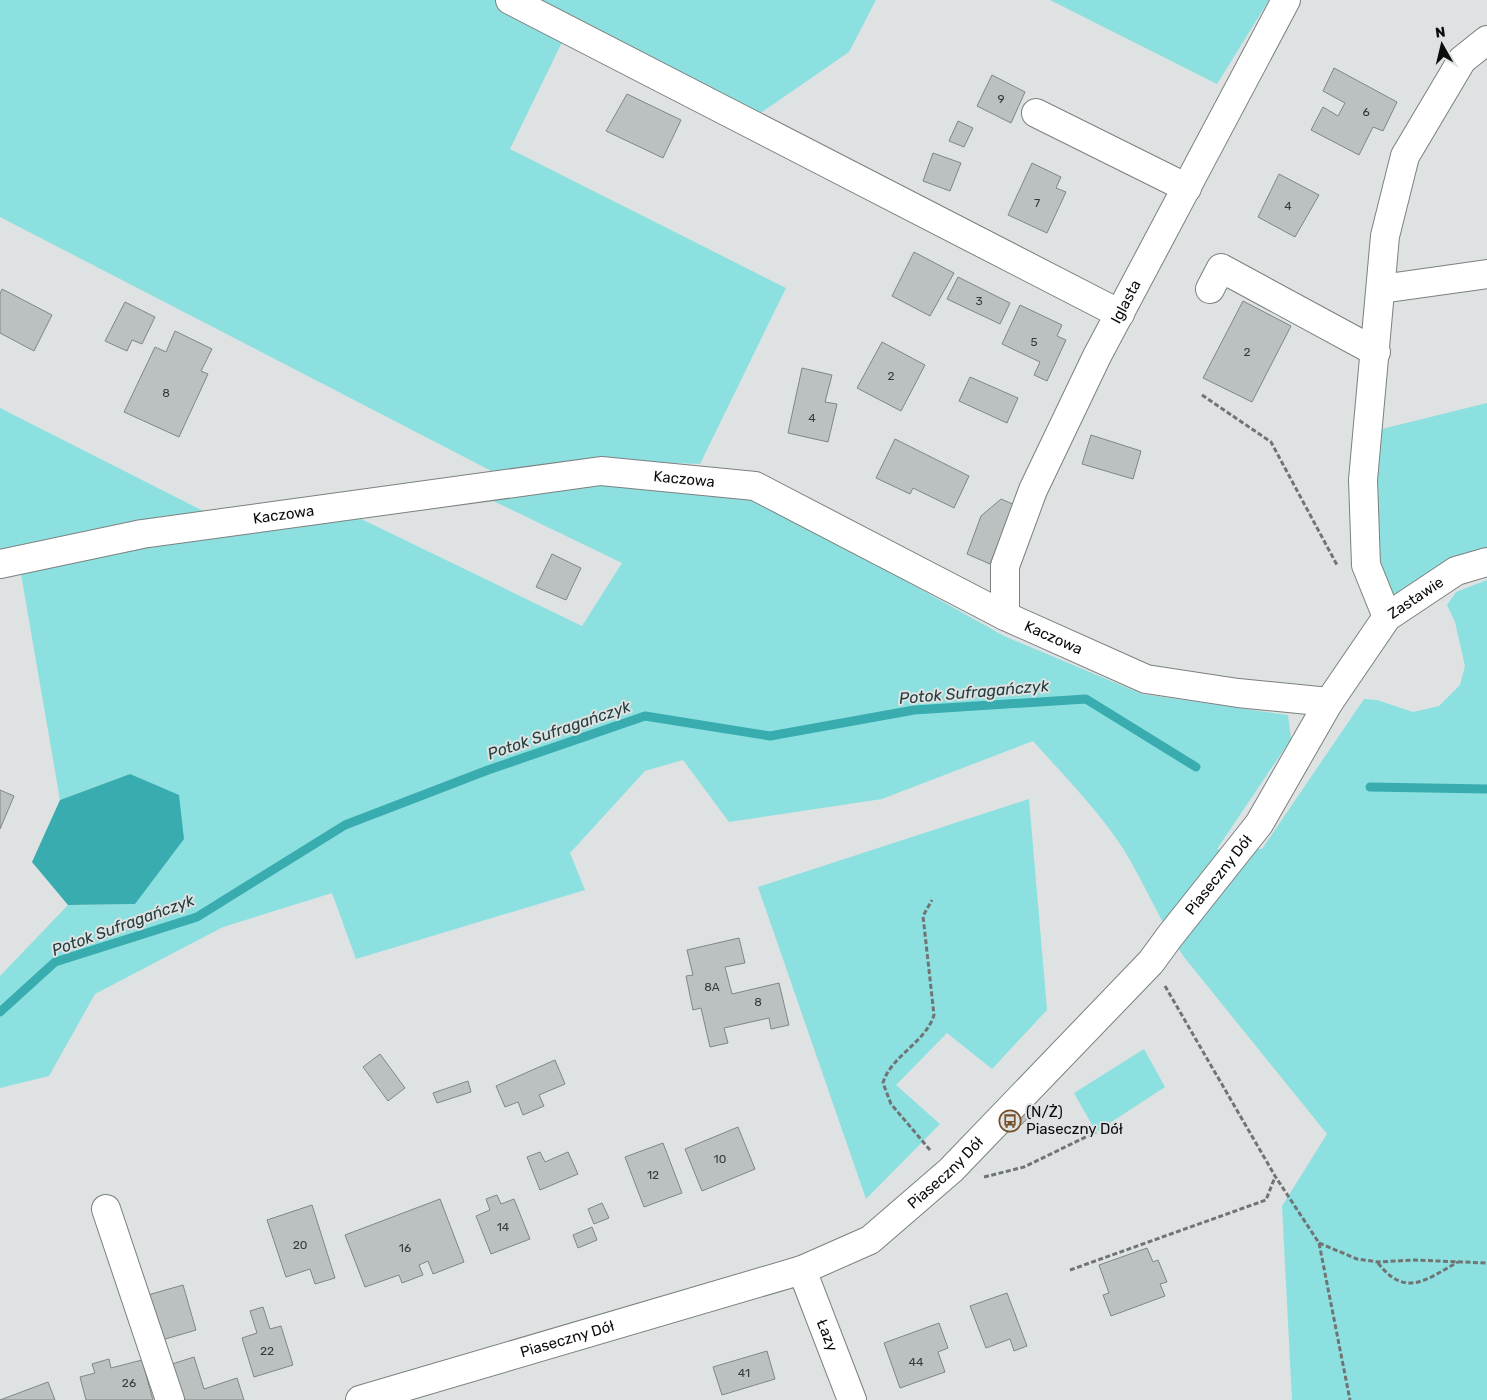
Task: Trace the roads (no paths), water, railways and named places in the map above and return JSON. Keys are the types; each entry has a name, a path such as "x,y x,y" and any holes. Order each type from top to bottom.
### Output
{"street":[{"path":"510,0 1120,314"},
{"name":"Iglasta","path":"1005,616 1005,566 1033,490 1120,314 1286,0"},
{"path":"1388,617 1366,565 1363,480 1385,236 1405,156 1462,60 1487,40"},
{"path":"1036,113 1187,188"},
{"path":"1210,289 1221,268 1376,352"},
{"path":"1381,289 1487,274"},
{"name":"Kaczowa","path":"0,564 142,534 601,471 755,486 1005,616 1146,679 1238,694 1329,702"},
{"name":"Zastawie","path":"1361,656 1388,617 1456,571 1487,562"},
{"name":"Piaseczny Dół","path":"360,1400 802,1270 870,1240 951,1170 1151,962 1259,824 1329,702 1361,656"},
{"path":"106,1209 170,1400"},
{"name":"Łazy","path":"802,1270 852,1400"}],"waterway":[{"name":"Potok Sufragańczyk","path":"0,1012 55,962 197,917 345,825 488,770 645,716 770,736 914,710 1086,699 1196,767"},
{"name":"Potok Sufragańczyk","path":"1370,787 1487,789"}],"place":[{"name":"(N/Ż) Piaseczny Dół","path":"1010,1121"}]}
